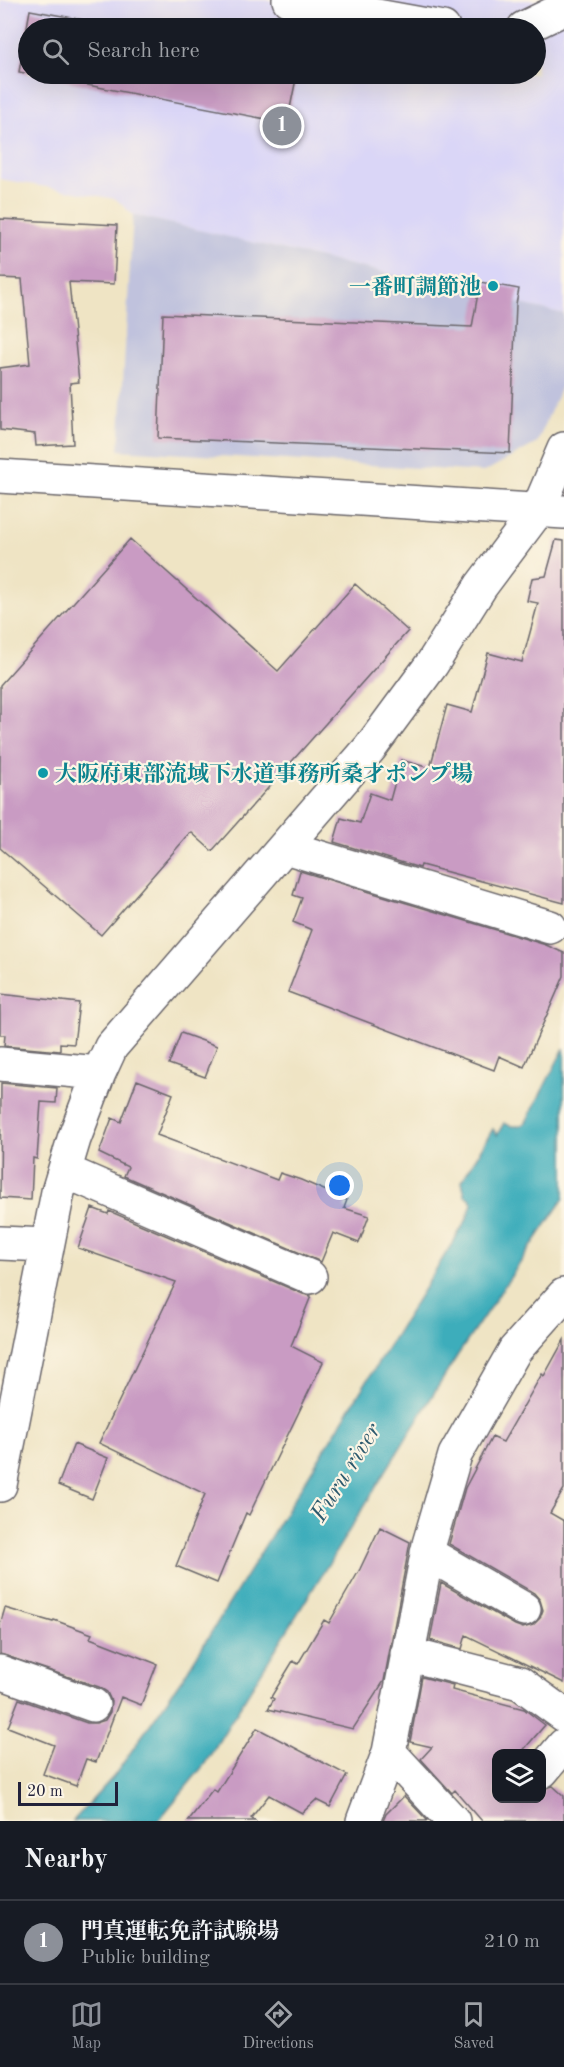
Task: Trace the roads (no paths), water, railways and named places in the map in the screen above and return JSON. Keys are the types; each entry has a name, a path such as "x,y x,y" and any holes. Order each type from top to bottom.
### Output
{"street":[{"path":"290,0 388,18"},
{"path":"545,18 561,10 564,6"},
{"path":"0,1485 47,1245 65,1172 99,1073 111,1047 370,748 432,664 481,586 551,511 564,449"},
{"path":"0,476 551,511"},
{"path":"285,847 550,927"},
{"path":"0,1064 99,1073"},
{"path":"65,1172 310,1277"},
{"path":"0,1243 47,1245"},
{"path":"363,1821 389,1752 427,1553 455,1455 515,1350 564,1295"},
{"path":"427,1553 524,1609"},
{"path":"407,1654 520,1683 564,1715"},
{"path":"0,1671 93,1705"},
{"path":"546,1766 564,1745"},
{"path":"389,1752 453,1821"}],"water":[{"name":"Furu river","path":"564,1048 564,1198 457,1356 204,1765 158,1821 73,1821 114,1776 186,1673 466,1221 472,1204 470,1198 465,1196 462,1181 493,1129 497,1135 504,1123 515,1126 526,1122"}],"place":[{"name":"門真運転免許試験場","path":"282,126"},
{"name":"一番町調節池","path":"493,286"},
{"name":"大阪府東部流域下水道事務所桑才ポンプ場","path":"43,773"}]}
